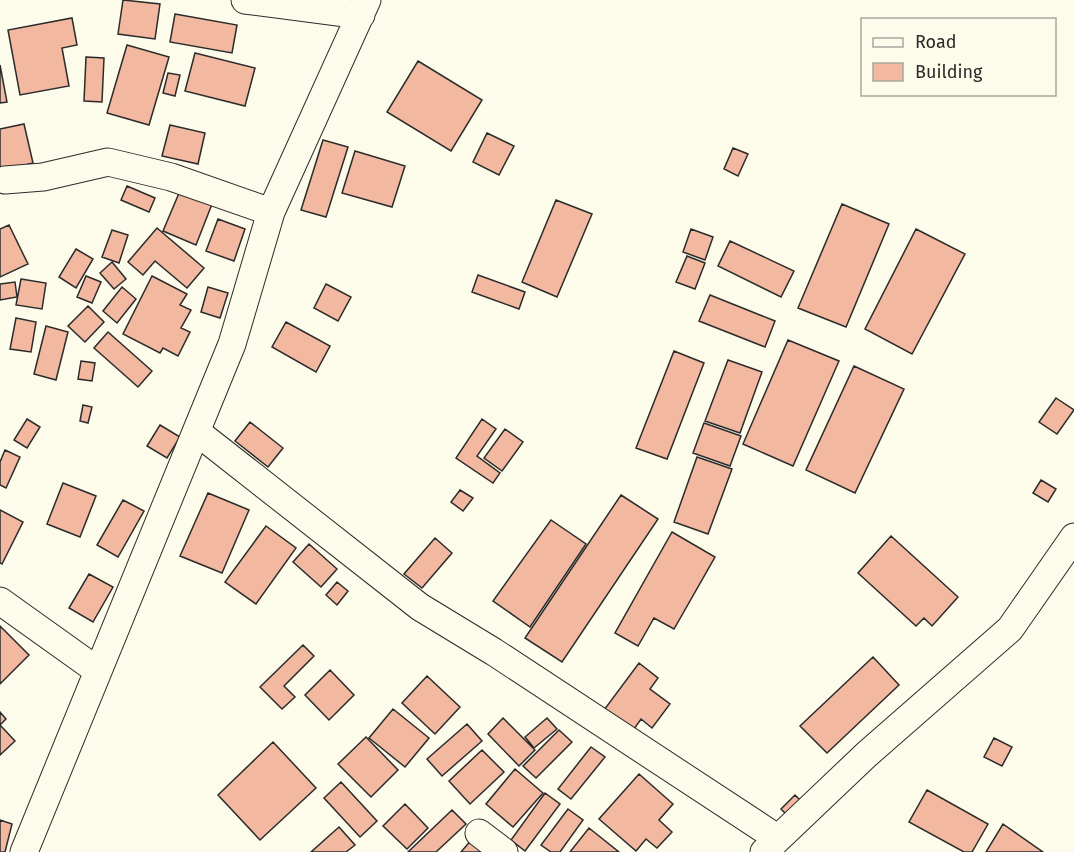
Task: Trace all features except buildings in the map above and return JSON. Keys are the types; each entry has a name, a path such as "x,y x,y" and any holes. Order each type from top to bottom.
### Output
{"street":[{"path":"24,852 232,344 271,212 364,8 245,0"},
{"path":"5,180 43,177 108,162 171,177 271,212"},
{"path":"196,432 420,607 494,652 770,845 866,755 1010,629 1074,537"},
{"path":"0,601 98,671"},
{"path":"479,833 504,852"}]}
